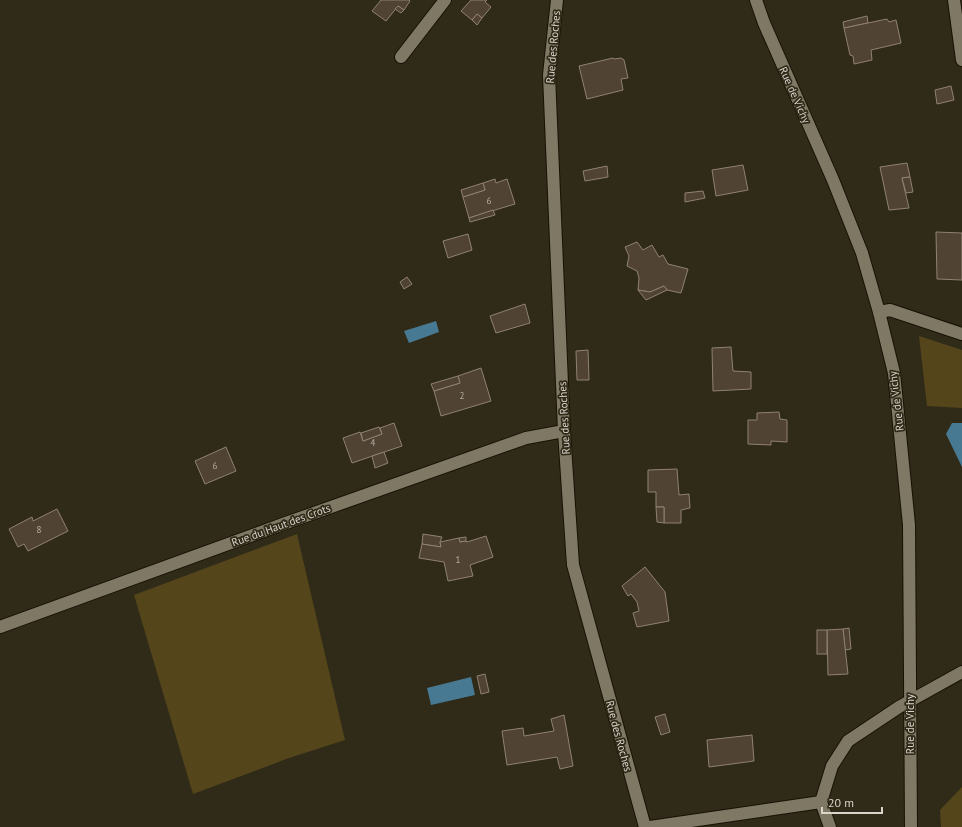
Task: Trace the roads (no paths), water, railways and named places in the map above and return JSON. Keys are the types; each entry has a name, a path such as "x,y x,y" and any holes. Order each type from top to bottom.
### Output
{"street":[{"path":"401,56 445,0"},
{"name":"Rue des Roches","path":"557,0 549,75 564,431 573,565 645,827"},
{"name":"Rue de Vichy","path":"756,0 764,23 833,180 862,253 879,312 894,373 909,525 911,827"},
{"path":"954,0 962,60"},
{"path":"879,312 890,310 962,334"},
{"name":"Rue du Haut des Crots","path":"0,627 283,524 526,438 564,431"},
{"path":"830,827 821,802 832,766 848,741 911,701 962,672"},
{"path":"650,827 821,802"}],"water":[{"path":"436,321 439,332 409,343 404,331"},
{"path":"952,423 962,423 962,467 946,434"},
{"path":"471,677 475,695 431,705 427,688"}]}
